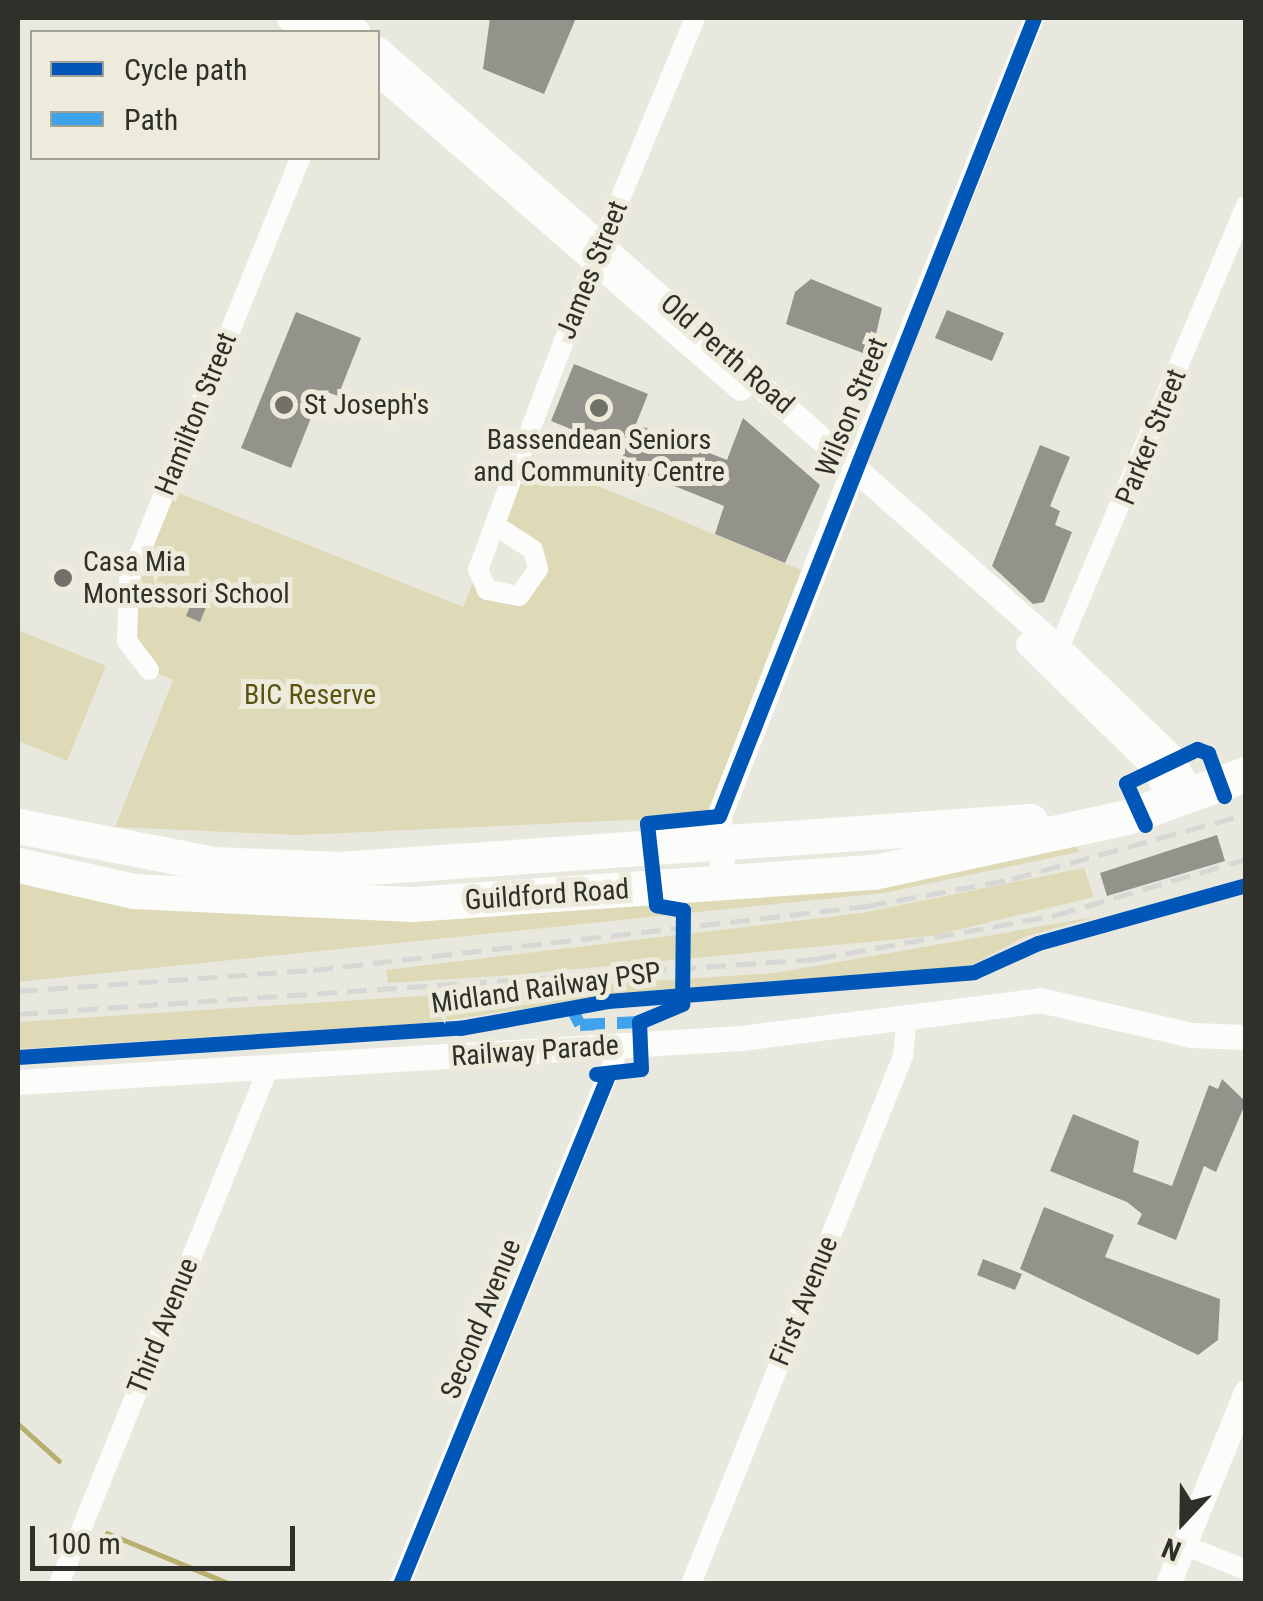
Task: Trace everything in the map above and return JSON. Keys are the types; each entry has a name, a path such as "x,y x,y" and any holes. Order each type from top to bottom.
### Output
{"highway":[{"name":"Guildford Road","path":"18,826 110,850 321,868 720,847 1013,825 1179,792 1246,760"},
{"name":"Guildford Road","path":"18,865 132,891 248,901 412,904 723,882 936,865 1246,774"}],"street":[{"path":"290,18 316,30"},
{"name":"James Street","path":"495,525 598,253 695,18"},
{"name":"Wilson Street","path":"723,882 719,816 1034,18"},
{"name":"Old Perth Road","path":"380,52 598,253 1056,657 1179,792"},
{"name":"Old Perth Road","path":"380,75 598,253"},
{"name":"Hamilton Street","path":"149,670 127,641 129,580 299,160"},
{"name":"Parker Street","path":"1056,657 1246,206"},
{"name":"Railway Parade","path":"18,1082 620,1045 1040,1000 1109,1012 1192,1036 1243,1032"},
{"name":"First Avenue","path":"691,1584 903,1056 907,1017"},
{"name":"Second Avenue","path":"400,1584 620,1045"},
{"name":"Third Avenue","path":"59,1584 268,1069"},
{"path":"1168,1584 1246,1392"},
{"path":"1184,1545 1246,1570"}],"green space":[{"name":"BIC Reserve","path":"521,454 813,575 719,816 299,835 115,827 173,680 149,670 123,620 167,488 463,607 478,570 502,597 538,569 495,525"},
{"path":"18,630 106,666 67,761 18,741"},
{"path":"1072,840 1079,852 884,893 18,982 18,876 226,912"},
{"path":"1084,868 1094,897 932,936 388,983 386,970 861,913"},
{"path":"1100,916 1024,937 968,967 645,991 428,1023 18,1049 18,1022 775,973"}],"building":[{"path":"490,18 576,18 544,94 483,69"},
{"path":"811,279 882,308 871,356 786,324 795,292"},
{"path":"947,310 1004,333 992,361 935,338"},
{"path":"296,312 361,338 338,396 322,390 291,468 241,448"},
{"path":"574,364 648,394 636,424 727,460 743,418 820,485 785,563 715,534 724,506 620,464 625,451 551,421"},
{"path":"1040,445 1070,457 1050,506 1060,511 1055,525 1072,532 1044,602 1033,604 992,566"},
{"path":"199,584 213,590 200,622 186,616"},
{"path":"1217,835 1225,861 1107,896 1100,873"},
{"path":"1222,1079 1246,1102 1216,1172 1204,1166 1176,1240 1137,1224 1142,1214 1127,1202 1050,1171 1073,1114 1139,1141 1133,1172 1172,1186 1209,1085 1218,1089"},
{"path":"1044,1207 1114,1235 1105,1257 1220,1299 1218,1340 1198,1355 1020,1269"},
{"path":"983,1259 1022,1274 1015,1290 977,1275"}],"waterway":[{"path":"18,1424 59,1461"},
{"path":"107,1533 230,1584"}],"railway":[{"path":"18,991 313,970 867,906 1012,879 1246,814"},
{"path":"18,1014 816,959 1056,915 1246,859"}],"marked path":[{"path":"571,1007 580,1025 639,1022"}],"cycle path":[{"name":"Midland Railway PSP","path":"682,1004 683,910 656,905 647,823 719,816 1034,18"},
{"path":"1145,825 1126,783 1197,749 1208,753 1224,796"},
{"name":"Midland Railway PSP","path":"18,1057 460,1028 608,1001 974,972 1038,943 1246,885"},
{"path":"596,1074 641,1069 639,1022 682,1004"},
{"path":"400,1584 609,1073"}],"place":[{"name":"St Joseph's","path":"284,405"},
{"name":"Bassendean Seniors and Community Centre","path":"599,408"},
{"name":"Casa Mia Montessori School","path":"63,578"}]}
